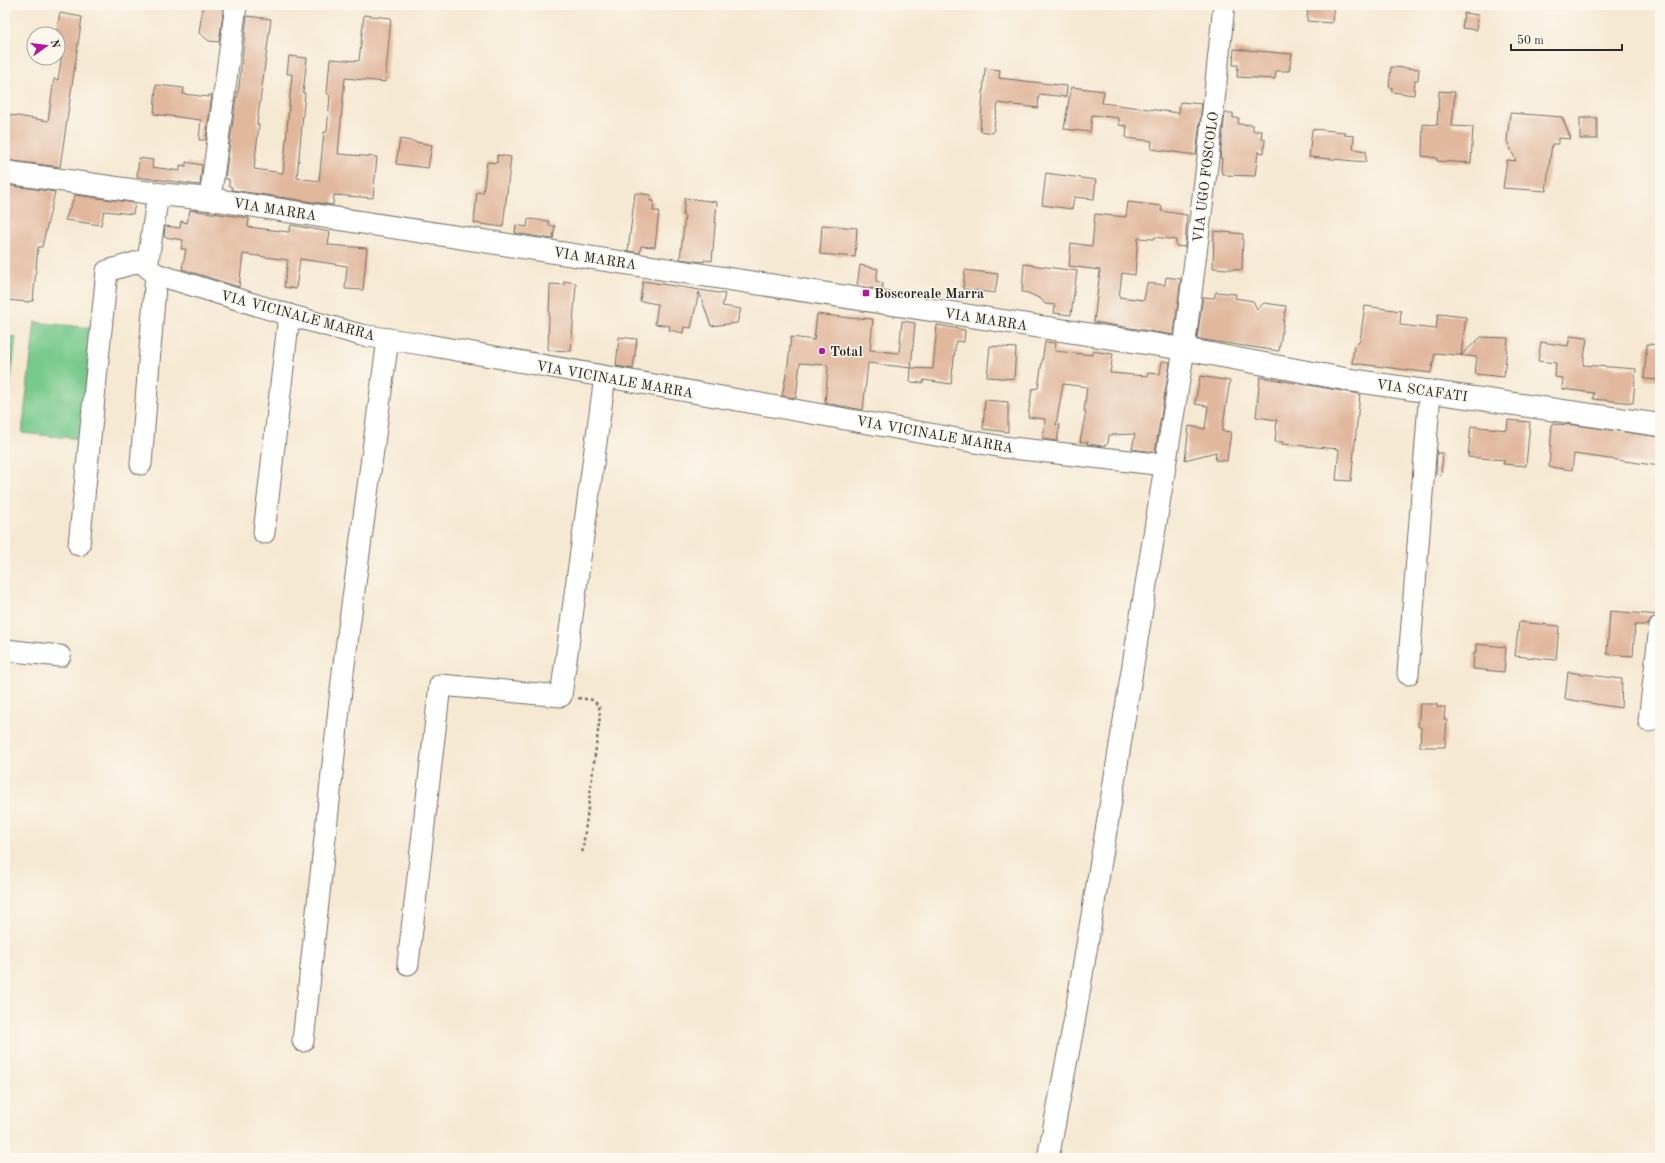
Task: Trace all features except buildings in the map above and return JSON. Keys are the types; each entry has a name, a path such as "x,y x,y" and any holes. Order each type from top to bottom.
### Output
{"main road":[{"name":"VIA MARRA","path":"5,172 158,194 210,199 1184,349"},
{"name":"VIA SCAFATI","path":"1184,349 1350,380 1660,425"}],"street":[{"path":"210,199 236,5"},
{"name":"VIA UGO FOSCOLO","path":"1048,1158 1075,1015 1184,349 1208,157 1224,5"},
{"path":"141,464 152,267 158,194"},
{"path":"79,545 107,271 152,267"},
{"name":"VIA VICINALE MARRA","path":"152,267 289,315 361,335 1003,447 1166,465"},
{"path":"264,533 289,315"},
{"path":"303,1041 343,672 388,339"},
{"path":"408,964 440,685 561,696 605,377"},
{"path":"1408,674 1430,392"},
{"path":"1649,721 1660,627"},
{"path":"5,650 60,656"}],"path":[{"path":"561,696 593,700 599,706 600,716 582,856"}],"green space":[{"path":"35,322 93,328 81,439 22,433"},
{"path":"5,336 16,337 5,427"}],"place":[{"name":"Boscoreale Marra","path":"866,293"},
{"name":"Total","path":"822,351"}]}
